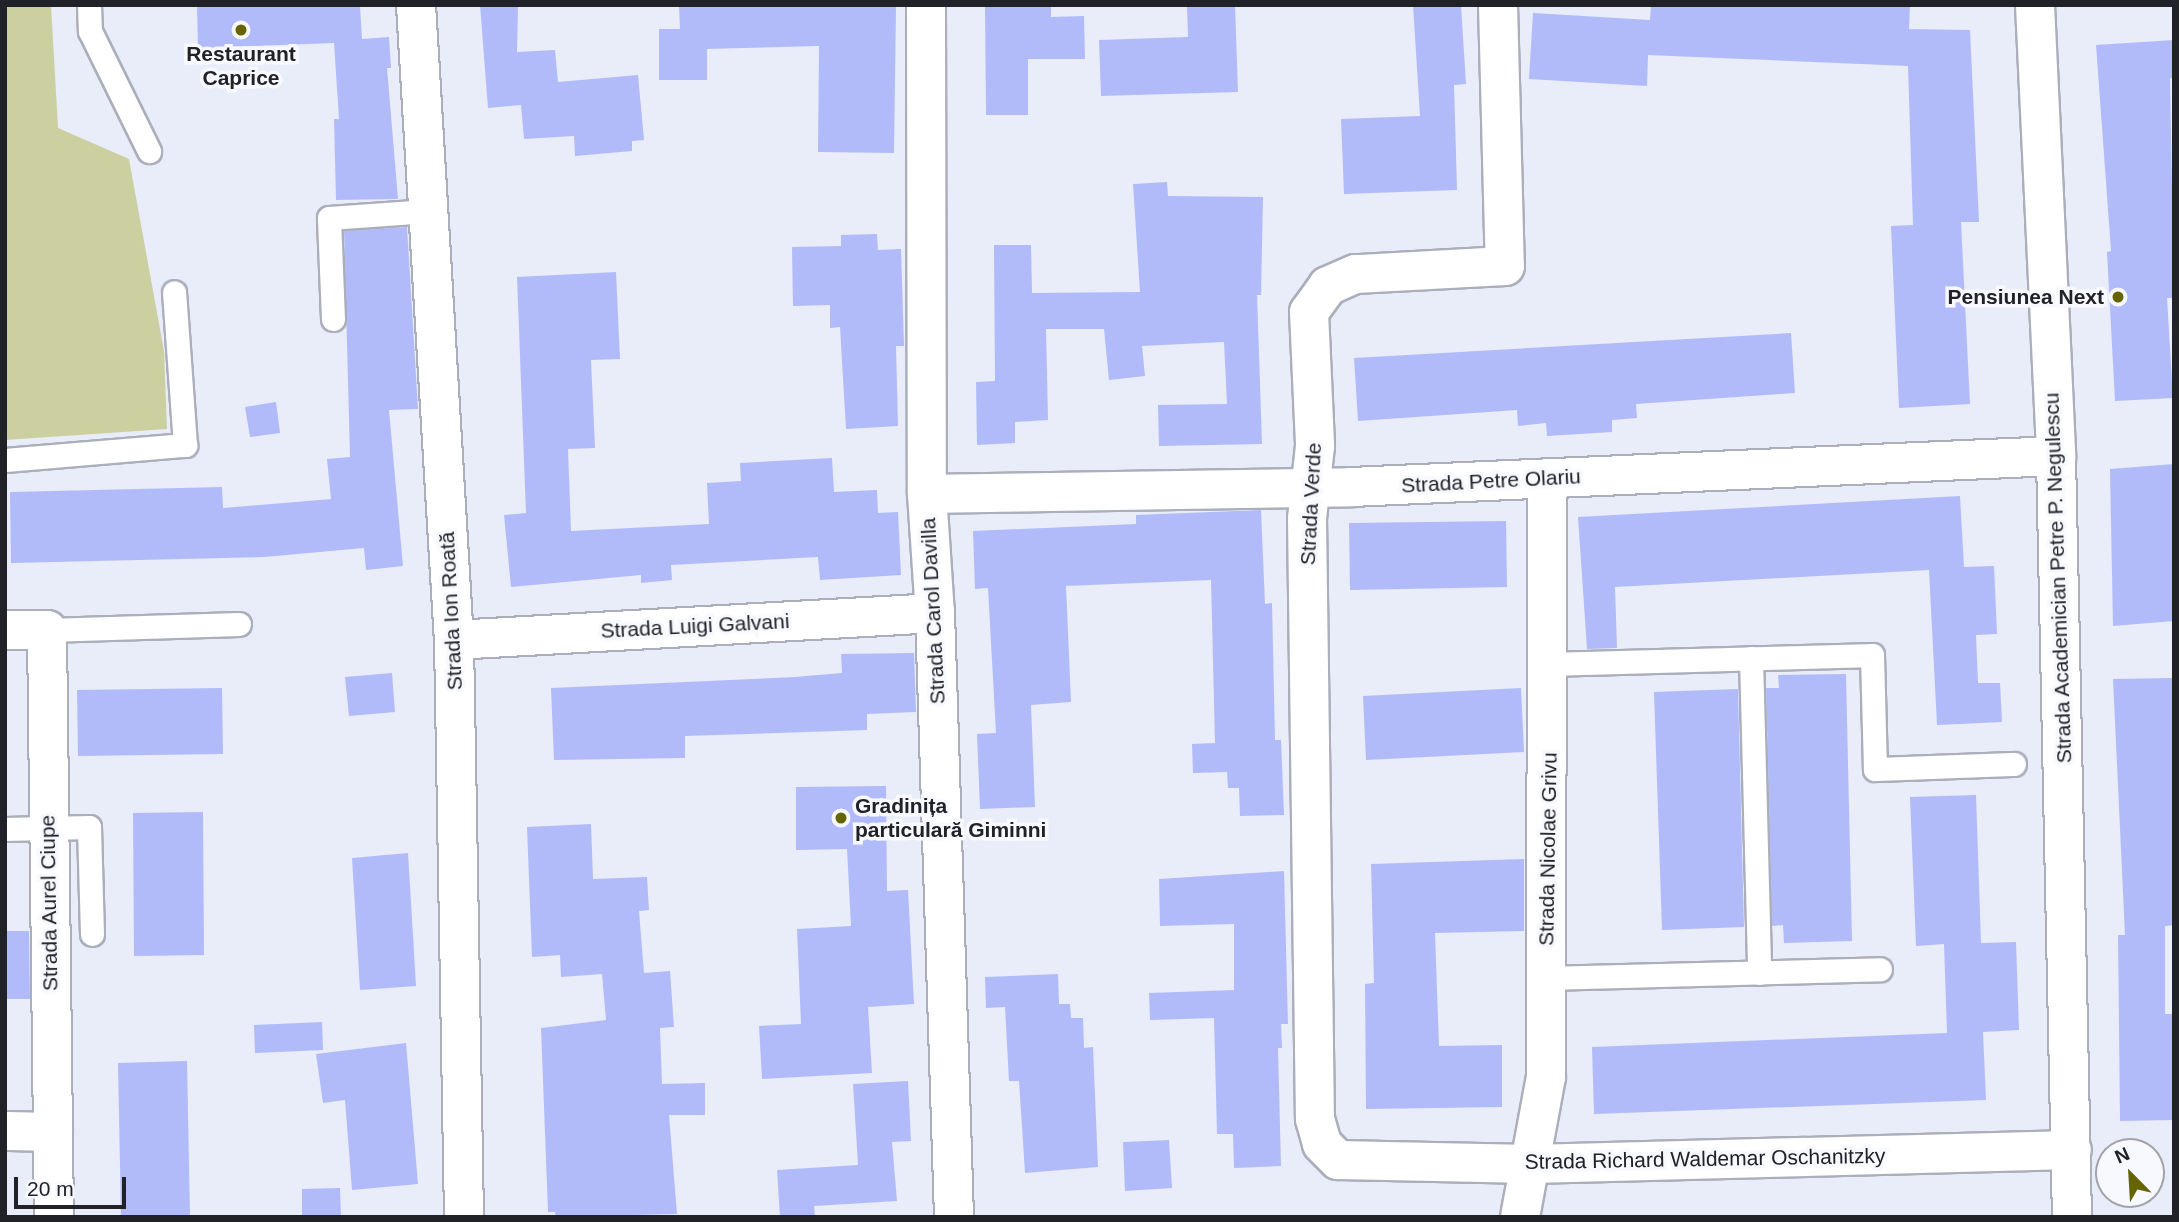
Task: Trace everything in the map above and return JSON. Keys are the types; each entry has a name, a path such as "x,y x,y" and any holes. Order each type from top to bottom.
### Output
{"street":[{"name":"Strada Ion Roată","path":"415,5 454,640 464,1217"},
{"name":"Strada Carol Davilla","path":"926,5 927,494 935,613 954,1217"},
{"name":"Strada Verde","path":"1338,1160 1322,1144 1315,1119 1307,519 1315,446 1309,312 1328,286 1355,274 1505,266 1497,5"},
{"name":"Strada Academician Petre P. Negulescu","path":"2035,5 2056,456 2072,1217"},
{"name":"Strada Petre Olariu","path":"927,494 1310,488 2056,456"},
{"name":"Strada Nicolae Grivu","path":"1520,1217 1546,1077 1550,664 1547,478"},
{"name":"Strada Luigi Galvani","path":"454,640 935,613"},
{"path":"5,630 47,630"},
{"name":"Strada Aurel Ciupe","path":"47,630 47,828 54,1217"},
{"path":"5,1132 53,1132"},
{"name":"Strada Richard Waldemar Oschanitzky","path":"1338,1160 1531,1164 2072,1150"}],"lane":[{"path":"89,5 90,31 149,151"},
{"path":"333,319 329,218 428,211"},
{"path":"5,460 185,445 174,292"},
{"path":"47,630 239,624"},
{"path":"1550,664 1872,655 1875,769 2014,764"},
{"path":"1751,658 1759,973"},
{"path":"5,829 89,827 92,934"},
{"path":"1547,978 1880,969"}],"green space":[{"path":"5,5 51,5 58,128 129,159 164,351 167,429 5,440"}],"building":[{"path":"197,5 360,5 362,39 389,37 391,68 387,68 398,199 336,200 334,119 339,119 334,43 198,48"},
{"path":"480,5 518,5 517,52 555,50 558,82 638,75 644,140 632,141 632,151 575,156 574,136 524,139 521,105 488,108"},
{"path":"679,5 896,7 894,153 818,152 819,46 707,49 707,80 659,80 659,29 680,29"},
{"path":"985,5 1051,5 1051,17 1084,16 1085,59 1028,59 1028,115 986,115"},
{"path":"1187,5 1235,5 1238,92 1101,96 1099,40 1188,37"},
{"path":"1413,5 1461,5 1466,84 1454,85 1457,190 1344,194 1341,119 1420,116"},
{"path":"1651,5 1910,5 1909,29 1970,30 1979,222 1961,222 1970,404 1899,408 1891,226 1913,225 1908,66 1648,55 1647,86 1529,79 1533,13 1650,20"},
{"path":"2174,40 2174,79 2170,78 2174,298 2167,298 2173,398 2115,401 2107,252 2111,251 2096,45"},
{"path":"1167,182 1168,196 1263,197 1261,295 1257,295 1262,444 1159,446 1158,405 1227,404 1224,342 1142,346 1145,376 1109,380 1104,329 1046,329 1048,420 1015,422 1015,443 977,445 976,382 995,381 994,245 1031,245 1032,293 1140,292 1133,184"},
{"path":"407,227 418,409 389,410 403,566 366,570 364,548 264,557 11,563 10,492 222,487 223,508 331,499 327,459 350,457 344,231"},
{"path":"877,234 878,250 901,249 904,346 896,346 898,426 846,429 840,327 830,328 830,305 793,306 792,247 841,246 841,235"},
{"path":"616,272 620,359 591,360 595,448 568,449 571,531 709,524 707,483 741,481 740,463 832,458 834,492 877,490 878,513 898,512 901,575 820,580 818,557 671,565 672,580 641,583 641,575 511,587 504,515 526,513 517,277"},
{"path":"1791,333 1795,393 1636,404 1637,418 1612,420 1612,432 1547,436 1546,423 1518,426 1517,410 1358,421 1354,358"},
{"path":"276,402 280,433 250,437 245,407"},
{"path":"2174,464 2174,621 2113,626 2110,469"},
{"path":"1960,496 1964,567 1994,566 1997,634 1976,635 1978,683 2000,683 2002,722 1937,725 1929,570 1615,587 1617,648 1587,649 1578,517"},
{"path":"1261,510 1265,604 1272,603 1275,740 1281,740 1284,815 1240,816 1239,788 1228,788 1227,772 1193,773 1192,744 1215,743 1211,580 1066,586 1071,702 1031,705 1035,807 980,809 977,734 996,733 988,588 975,589 973,531 1136,524 1136,515"},
{"path":"1506,521 1507,587 1350,590 1349,523"},
{"path":"914,653 916,712 867,714 867,730 685,736 685,758 554,760 551,688 842,673 841,654"},
{"path":"392,673 395,712 349,716 345,677"},
{"path":"1846,674 1852,941 1784,943 1783,925 1772,926 1766,688 1779,688 1778,675"},
{"path":"2174,678 2174,925 2165,926 2165,1014 2174,1014 2174,1120 2120,1121 2118,935 2125,935 2113,679"},
{"path":"222,688 223,754 78,756 77,690"},
{"path":"1521,688 1524,752 1366,760 1363,696"},
{"path":"1738,689 1744,927 1662,930 1654,692"},
{"path":"886,786 887,891 908,890 914,1004 868,1007 872,1073 762,1079 759,1026 801,1024 797,929 851,926 847,849 796,850 796,787"},
{"path":"1976,795 1981,943 2016,942 2019,1030 1983,1032 1986,1100 1594,1114 1592,1047 1947,1033 1944,944 1916,946 1910,797"},
{"path":"203,812 204,955 134,956 133,813"},
{"path":"591,824 593,879 647,877 649,910 639,911 644,973 670,971 674,1027 660,1028 662,1084 705,1083 705,1115 669,1115 677,1214 556,1217 555,1212 548,1212 541,1028 606,1020 602,974 561,977 560,955 532,957 527,827"},
{"path":"408,853 416,986 360,990 352,858"},
{"path":"1524,859 1524,931 1435,933 1439,1046 1502,1045 1502,1107 1366,1109 1365,984 1374,983 1371,864"},
{"path":"1284,871 1288,1024 1281,1024 1282,1048 1278,1048 1281,1166 1234,1168 1233,1134 1217,1134 1214,1018 1150,1020 1149,993 1234,990 1234,924 1160,926 1159,879"},
{"path":"5,931 29,931 30,999 5,999"},
{"path":"1058,974 1059,1004 1070,1004 1071,1018 1083,1018 1084,1048 1093,1047 1098,1167 1025,1173 1019,1081 1009,1081 1005,1007 986,1008 985,977"},
{"path":"322,1022 323,1050 255,1053 254,1025"},
{"path":"406,1043 418,1184 352,1190 345,1100 323,1103 316,1054"},
{"path":"187,1061 190,1217 121,1217 118,1063"},
{"path":"908,1081 911,1141 892,1142 897,1201 814,1206 815,1217 780,1217 777,1170 858,1165 853,1084"},
{"path":"1169,1140 1172,1188 1125,1191 1123,1142"},
{"path":"340,1188 341,1217 302,1217 302,1189"}],"place":[{"name":"Restaurant Caprice","path":"241,30"},
{"name":"Pensiunea Next","path":"2118,297"},
{"name":"Gradinița particulară Giminni","path":"841,818"}]}
